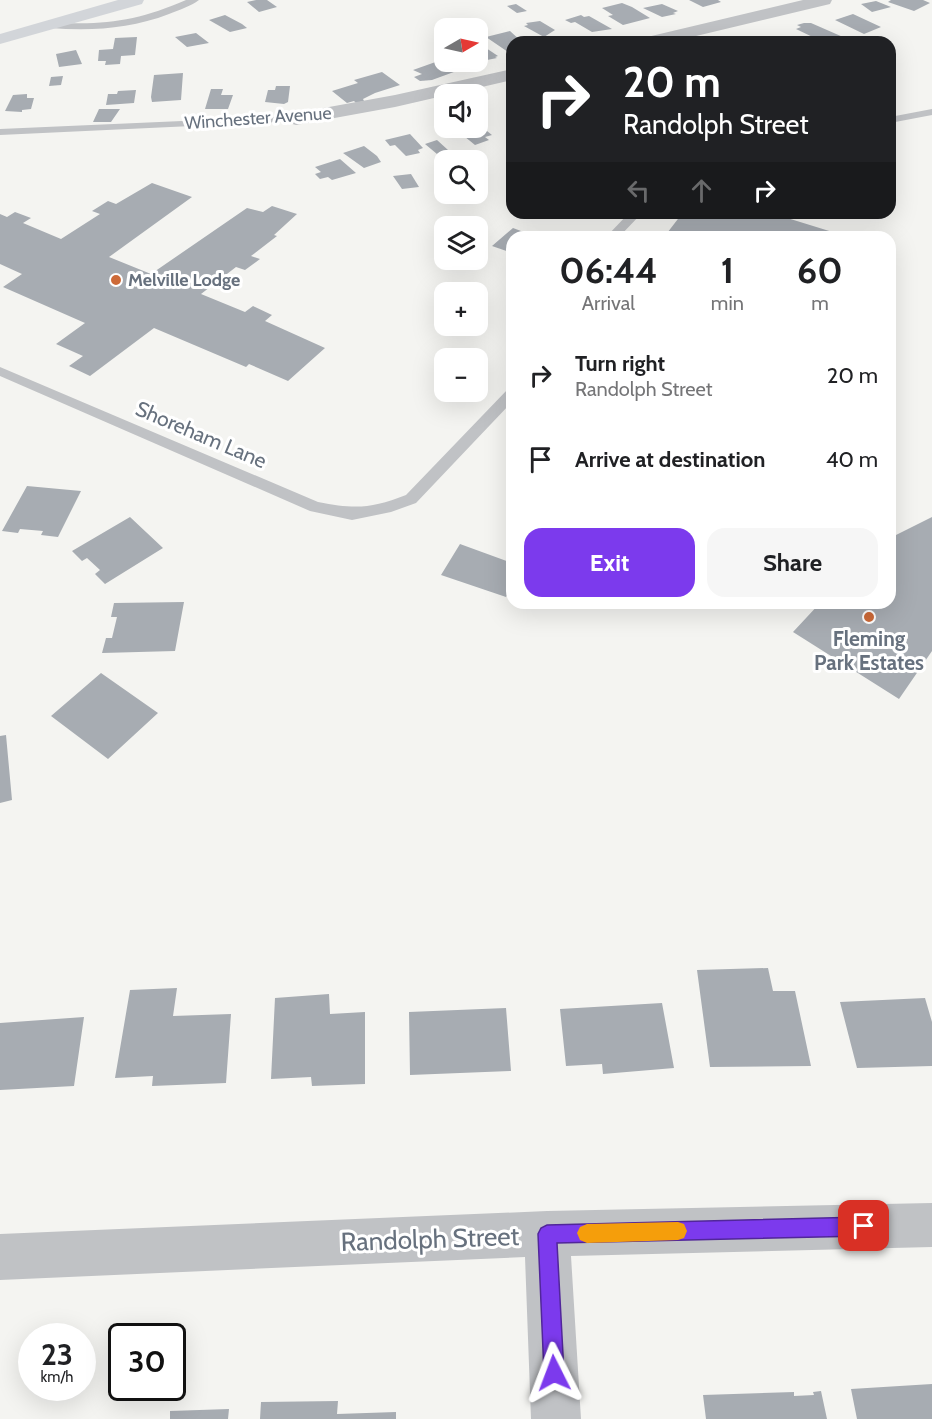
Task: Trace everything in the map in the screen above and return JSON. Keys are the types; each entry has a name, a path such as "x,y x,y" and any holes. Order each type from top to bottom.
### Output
{"main road":[{"path":"0,39 136,0"}],"street":[{"path":"674,36 824,0"},
{"name":"Winchester Avenue","path":"296,119 394,101 506,75"},
{"name":"Randolph Street","path":"0,1257 547,1234 932,1225"},
{"path":"547,1234 556,1419"}],"lane":[{"path":"50,25 87,28 120,26 144,20 194,0"},
{"path":"896,118 932,112"},
{"name":"Winchester Avenue","path":"0,132 296,119"},
{"path":"618,231 630,219"},
{"name":"Shoreham Lane","path":"0,370 315,507 352,514 391,507 411,499 506,399"}],"building":[{"path":"267,0 277,7 259,12 247,2"},
{"path":"689,0 718,0 721,2 703,7"},
{"path":"891,0 923,0 930,3 914,11 888,2"},
{"path":"876,1 891,7 872,12 861,4"},
{"path":"622,3 650,18 623,25 608,16 613,15 602,8"},
{"path":"516,4 527,11 517,13 507,6"},
{"path":"662,4 678,11 673,13 676,14 662,17 643,8"},
{"path":"853,14 881,27 864,34 835,20"},
{"path":"225,15 247,28 230,32 209,20"},
{"path":"581,15 589,16 612,29 592,32 575,22 565,20"},
{"path":"540,21 555,30 542,36 524,26 528,25 526,23"},
{"path":"811,23 841,36 811,36 796,29 801,27 797,25"},
{"path":"510,31 515,36 506,36 506,51 488,36"},
{"path":"196,33 209,43 187,47 175,37"},
{"path":"137,37 135,55 121,56 120,64 105,65 106,61 98,61 99,50 113,49 115,38"},
{"path":"488,49 498,56 495,57 497,58 488,60"},
{"path":"76,50 82,64 59,67 56,54"},
{"path":"434,63 434,72 454,72 432,80 420,81 414,77 422,74 413,70"},
{"path":"382,72 400,85 375,93 363,99 364,101 356,103 354,101 347,103 332,91 358,83 354,80"},
{"path":"183,73 181,100 152,102 154,75"},
{"path":"63,76 61,85 49,86 51,77"},
{"path":"276,86 290,86 288,102 284,104 265,102 268,90 275,90"},
{"path":"211,89 223,89 221,95 233,95 228,109 205,109"},
{"path":"136,90 134,103 106,105 108,94"},
{"path":"27,94 27,98 34,98 31,109 22,110 22,112 5,111 13,95"},
{"path":"99,109 120,109 111,122 93,122"},
{"path":"410,134 423,148 418,150 420,153 406,156 395,145 390,146 385,140"},
{"path":"466,138 489,140 475,145"},
{"path":"437,140 448,150 434,152 425,144"},
{"path":"364,146 381,162 364,168 343,153"},
{"path":"340,159 356,173 332,180 328,177 320,179 315,174 321,172 315,167"},
{"path":"411,174 419,187 402,189 393,176"},
{"name":"Melville Lodge","path":"152,183 192,197 109,257 151,274 247,208 263,212 272,206 297,214 274,235 277,236 251,256 260,259 245,270 236,267 201,294 245,312 253,306 272,315 265,321 325,348 288,381 249,364 246,367 154,328 90,376 69,366 83,356 56,344 85,323 3,287 22,274 0,264 0,214 7,217 15,212 31,218 23,223 61,239 100,214 92,211 108,201 116,204"},
{"path":"678,219 790,219 829,231 669,231"},
{"path":"506,234 506,251 492,246"},
{"path":"27,486 81,491 58,537 41,535 43,531 20,529 18,533 2,531"},
{"path":"130,517 163,548 105,584 95,574 100,570 87,558 82,561 72,551"},
{"name":"Fleming Park Estates","path":"932,517 932,651 899,699 793,632 814,609 896,609 896,535"},
{"path":"460,544 506,561 506,597 441,575"},
{"path":"184,602 175,651 102,653 106,638 112,638 117,617 111,617 114,603"},
{"path":"101,673 158,713 108,759 51,716"},
{"path":"6,735 12,800 0,803 0,736"},
{"path":"768,968 773,991 795,991 811,1066 710,1067 697,970"},
{"path":"177,988 173,1016 231,1014 226,1083 152,1086 153,1076 115,1078 130,990"},
{"path":"329,994 330,1014 365,1012 365,1084 312,1086 311,1077 271,1079 275,998"},
{"path":"925,998 932,1022 932,1066 857,1068 840,1002"},
{"path":"662,1003 674,1068 603,1074 602,1064 566,1066 560,1009"},
{"path":"506,1008 511,1071 410,1075 409,1012"},
{"path":"84,1017 74,1086 0,1090 0,1023"},
{"path":"932,1384 932,1419 857,1419 851,1389"},
{"path":"821,1391 827,1419 706,1419 703,1395 794,1392 794,1396 814,1395 813,1392"},
{"path":"338,1401 337,1414 396,1412 396,1419 260,1419 261,1402"},
{"path":"229,1409 228,1419 170,1419 170,1411"}],"slow traffic":[{"path":"587,1233 678,1231"}],"place":[{"name":"Melville Lodge","path":"116,280"},
{"name":"Fleming Park Estates","path":"869,617"}],"route":[{"path":"554,1373 547,1234 864,1226"}]}
